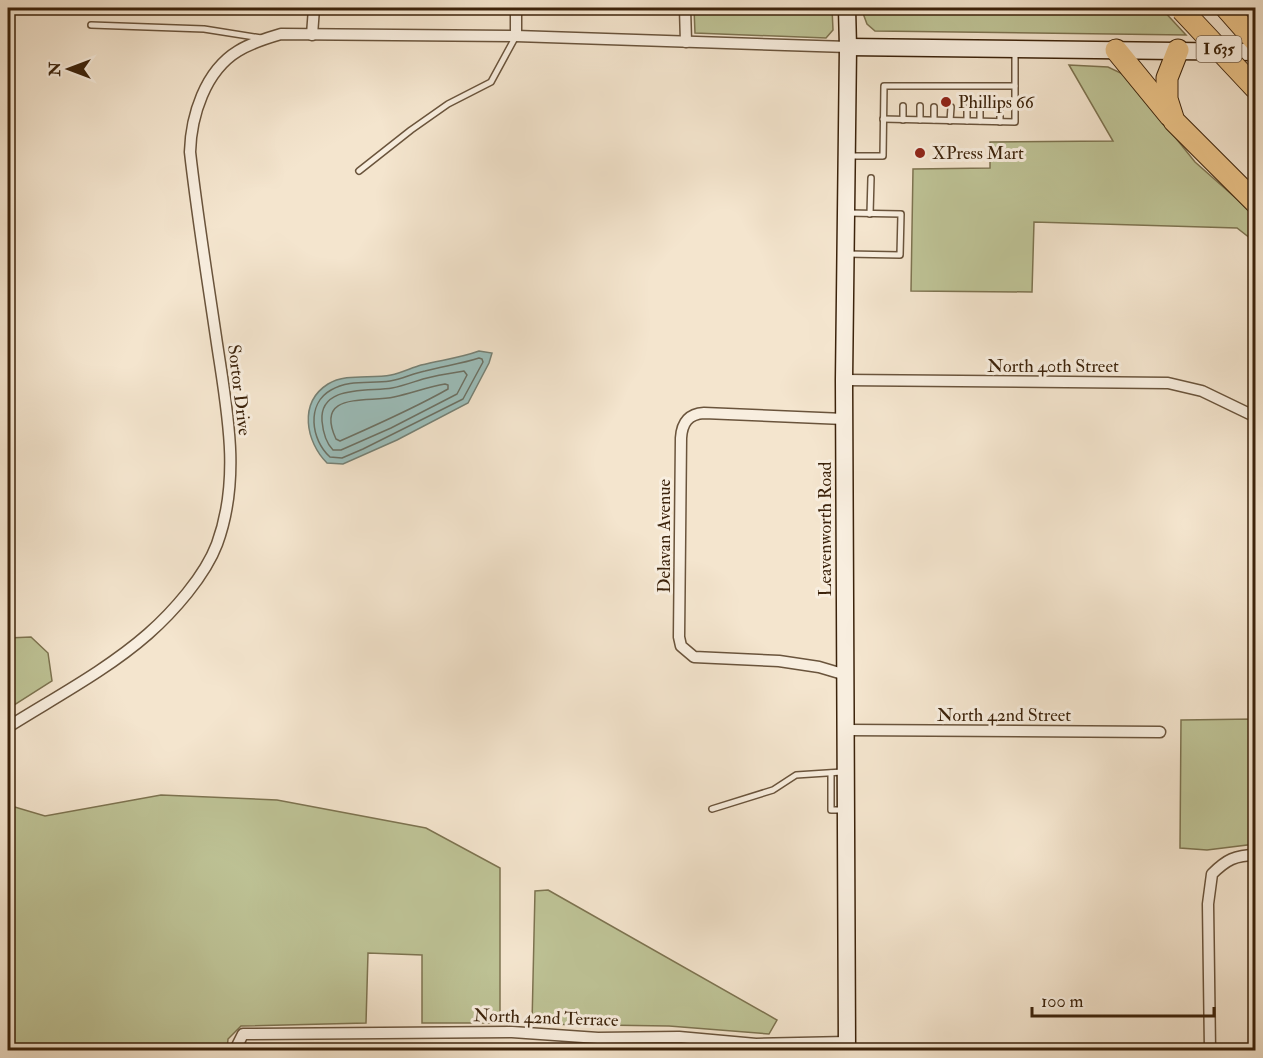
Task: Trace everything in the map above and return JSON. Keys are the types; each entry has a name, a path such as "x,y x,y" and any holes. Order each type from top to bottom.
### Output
{"highway":[{"name":"I 635","path":"1226,8 1256,42"},
{"name":"I 635","path":"1181,9 1256,89"},
{"path":"1116,50 1174,122 1256,203"},
{"path":"1174,122 1167,99 1167,78 1178,50"}],"main road":[{"name":"Leavenworth Road","path":"847,8 844,380 847,730 839,772 847,810 847,1046"},
{"path":"848,46 1256,52"}],"street":[{"path":"312,35 315,8"},
{"path":"516,8 516,36"},
{"path":"686,8 686,42"},
{"name":"Sortor Drive","path":"8,727 117,658 148,634 191,586 216,545 229,498 230,428 194,186 190,139 195,114 208,86 220,68 237,51 281,34 516,36 848,46"},
{"name":"North 40th Street","path":"844,380 1168,383 1202,391 1256,417"},
{"name":"Delavan Avenue","path":"844,419 704,412 696,413 686,420 681,438 679,626 681,646 694,657 778,662 819,667 846,675"},
{"name":"North 42nd Street","path":"847,730 1160,732"},
{"path":"1210,1050 1208,904 1212,874 1226,861 1245,855 1256,855"},
{"name":"North 42nd Terrace","path":"235,1050 243,1034 512,1032 598,1038 679,1036 756,1044 847,1046"}],"lane":[{"path":"91,25 204,29 266,39"},
{"path":"359,171 448,104 491,82 516,36"},
{"path":"883,119 1015,122 1015,49"},
{"path":"847,156 883,156 884,86 1015,86"},
{"path":"904,86 904,93"},
{"path":"921,86 921,93"},
{"path":"934,86 934,94"},
{"path":"951,86 951,94"},
{"path":"967,86 967,94"},
{"path":"980,94 981,86"},
{"path":"1000,95 1001,86"},
{"path":"903,106 903,120"},
{"path":"920,106 920,120"},
{"path":"934,106 934,120"},
{"path":"950,121 951,107"},
{"path":"967,108 967,121"},
{"path":"980,108 980,122"},
{"path":"1000,108 1000,122"},
{"path":"870,214 872,178"},
{"path":"845,254 900,255 901,214 846,213"},
{"path":"712,809 773,790 796,775 839,772"}],"green space":[{"path":"694,8 832,8 833,30 826,38 695,33"},
{"path":"861,8 1161,8 1186,35 875,31 867,24"},
{"path":"1069,65 1108,67 1125,75 1195,162 1255,215 1255,242 1237,228 1034,222 1032,292 911,291 913,169 990,168 990,142 1113,141"},
{"path":"31,637 48,653 52,681 8,709 8,638"},
{"path":"1255,719 1255,844 1207,850 1180,848 1181,720"},
{"path":"161,795 277,800 426,828 500,868 500,1023 422,1023 422,955 368,953 366,1023 241,1026 228,1039 227,1050 8,1050 8,805 45,816"},
{"path":"548,890 777,1020 769,1034 669,1026 532,1024 535,891"}],"water":[{"path":"479,351 492,353 468,403 397,440 343,464 327,463 320,454 310,434 309,412 318,392 328,384 351,377 391,375"}],"place":[{"name":"Phillips 66","path":"946,102"},
{"name":"XPress Mart","path":"920,153"}]}
